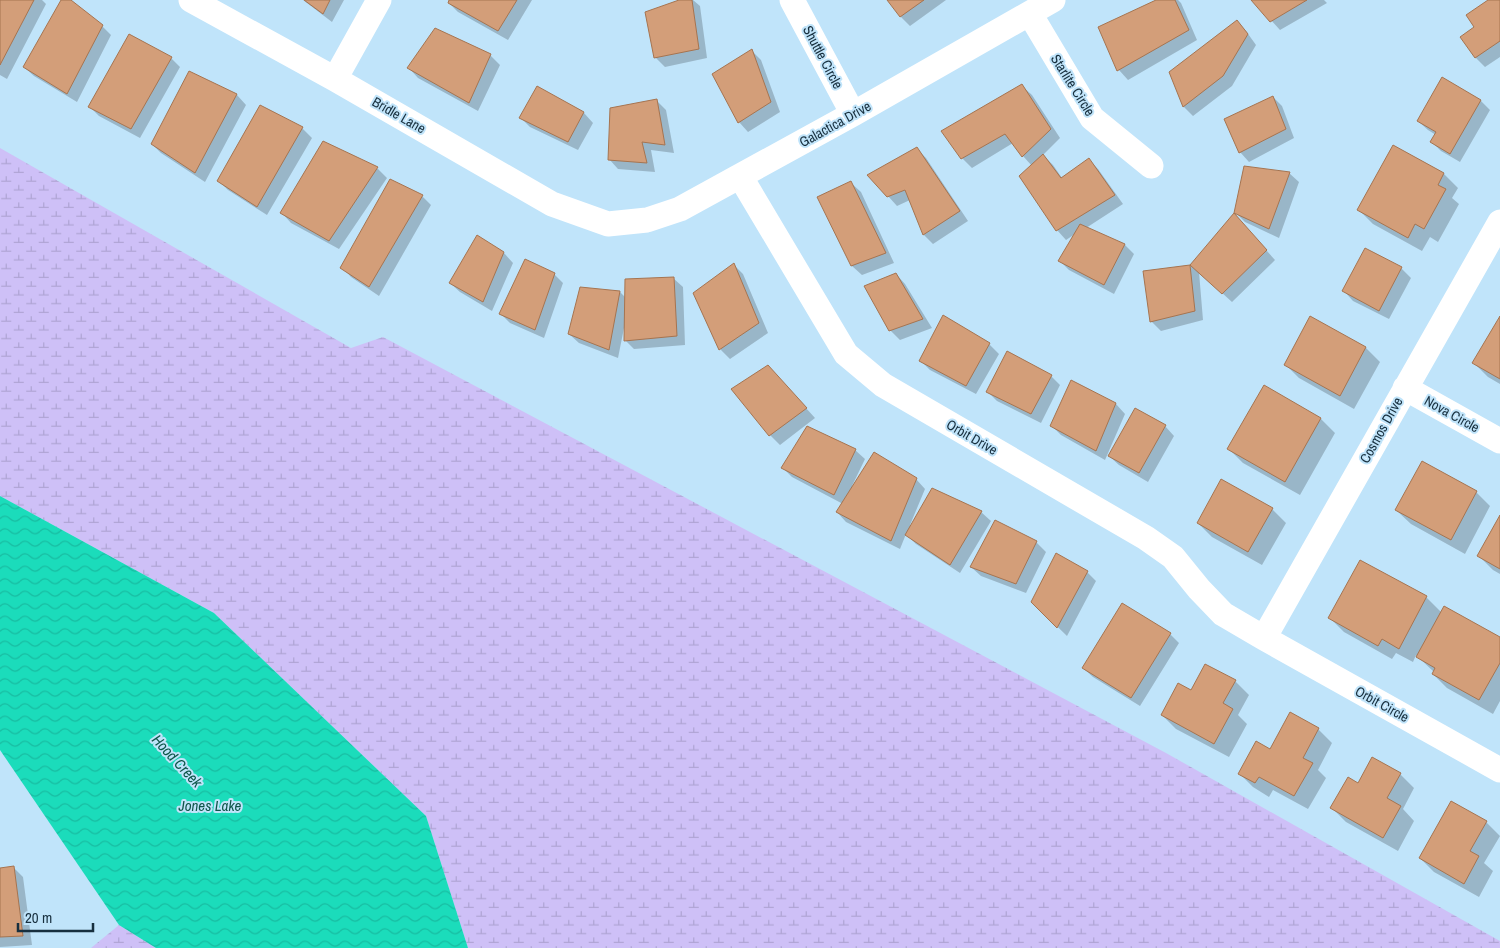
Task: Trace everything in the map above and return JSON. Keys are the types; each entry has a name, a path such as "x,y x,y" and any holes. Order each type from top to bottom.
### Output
{"street":[{"name":"Bridle Lane","path":"192,0 335,79 552,204 608,224"},
{"path":"335,79 379,0"},
{"name":"Shuttle Circle","path":"792,0 853,114"},
{"name":"Galactica Drive","path":"608,224 647,220 680,209 853,114 1053,0"},
{"name":"Starlite Circle","path":"1030,14 1092,118 1151,166"},
{"name":"Orbit Drive","path":"740,176 846,354 883,385 1153,542 1173,556 1199,589 1224,614 1264,638"},
{"name":"Cosmos Drive","path":"1264,638 1500,222"},
{"name":"Nova Circle","path":"1405,388 1500,441"},
{"name":"Orbit Circle","path":"1264,638 1500,770"}],"green space":[{"path":"0,148 351,348 383,337 1166,753 1500,941 1500,948 468,948 426,816 214,613 0,496"},
{"path":"119,925 156,948 91,948"}],"water":[{"name":"Jones Lake","path":"0,496 214,613 426,816 468,948 156,948 119,925 0,750"}],"building":[{"path":"0,0 34,0 0,65"},
{"path":"61,0 71,0 103,25 67,94 23,67"},
{"path":"304,0 330,0 323,14"},
{"path":"449,0 517,0 498,31 448,3"},
{"path":"679,0 692,0 699,49 654,58 645,12"},
{"path":"887,0 924,0 900,17"},
{"path":"1156,0 1175,0 1189,30 1117,71 1098,27"},
{"path":"1251,0 1307,0 1270,22"},
{"path":"1488,0 1500,0 1500,41 1475,58 1460,37 1474,27 1466,15"},
{"path":"1237,20 1248,34 1223,76 1183,107 1169,72"},
{"path":"435,28 491,54 469,103 407,68"},
{"path":"129,34 172,57 131,129 88,107"},
{"path":"752,49 771,102 738,123 712,74"},
{"path":"189,71 237,94 195,173 151,144"},
{"path":"1442,77 1481,100 1450,154 1430,142 1436,132 1417,121"},
{"path":"1022,84 1051,129 1022,157 1005,134 961,159 941,131"},
{"path":"537,86 584,112 568,142 519,118"},
{"path":"1273,96 1286,129 1239,153 1224,119"},
{"path":"657,99 665,145 642,142 647,163 608,160 610,108"},
{"path":"260,105 303,127 257,207 217,181"},
{"path":"323,141 378,167 329,241 280,213"},
{"path":"1393,145 1444,173 1438,185 1446,189 1424,229 1415,224 1408,238 1357,210"},
{"path":"917,147 960,211 923,235 905,190 887,197 867,175"},
{"path":"1043,154 1061,178 1089,158 1115,195 1056,231 1019,176"},
{"path":"1244,166 1290,172 1269,229 1234,213"},
{"path":"390,179 423,195 369,287 340,268"},
{"path":"851,181 886,253 851,266 817,197"},
{"path":"1234,213 1267,250 1222,294 1190,265"},
{"path":"1080,224 1125,244 1104,285 1058,261"},
{"path":"477,235 504,252 483,302 449,283"},
{"path":"1365,248 1402,267 1379,311 1342,291"},
{"path":"525,259 555,273 535,330 499,314"},
{"path":"734,263 759,323 719,350 693,293"},
{"path":"1190,265 1195,311 1150,322 1143,271"},
{"path":"896,273 923,319 889,331 864,286"},
{"path":"674,277 677,336 624,341 625,279"},
{"path":"580,287 620,291 609,350 568,334"},
{"path":"943,315 990,343 966,386 919,361"},
{"path":"1310,316 1366,347 1340,396 1284,365"},
{"path":"1500,316 1500,379 1472,363"},
{"path":"1007,351 1052,375 1031,414 986,392"},
{"path":"768,365 807,408 769,436 731,389"},
{"path":"1071,380 1116,403 1096,451 1050,426"},
{"path":"1264,385 1321,418 1285,482 1227,449"},
{"path":"1135,408 1166,425 1139,473 1108,456"},
{"path":"807,426 856,449 834,495 781,468"},
{"path":"874,452 917,478 891,541 836,512"},
{"path":"1422,461 1477,491 1451,540 1395,510"},
{"path":"1221,479 1273,508 1248,552 1197,523"},
{"path":"932,488 982,511 950,565 905,535"},
{"path":"1500,515 1500,569 1477,556"},
{"path":"995,520 1037,541 1016,584 970,567"},
{"path":"1056,553 1088,571 1057,628 1031,602"},
{"path":"1360,560 1427,596 1399,649 1382,639 1378,646 1328,618"},
{"path":"1122,603 1171,633 1131,698 1082,668"},
{"path":"1444,606 1500,637 1500,663 1479,700 1432,674 1435,668 1416,657"},
{"path":"1205,664 1236,680 1223,703 1233,709 1214,744 1161,715 1178,683 1191,690"},
{"path":"1290,712 1319,728 1303,758 1313,763 1294,796 1259,777 1255,783 1238,774 1256,741 1270,749"},
{"path":"1372,757 1401,773 1387,798 1401,806 1383,838 1330,808 1348,777 1358,783"},
{"path":"1451,801 1487,821 1470,851 1479,856 1464,884 1419,858"},
{"path":"14,866 23,936 0,937 0,868"}],"water label":[{"name":"Hood Creek","path":"177,761"}]}
